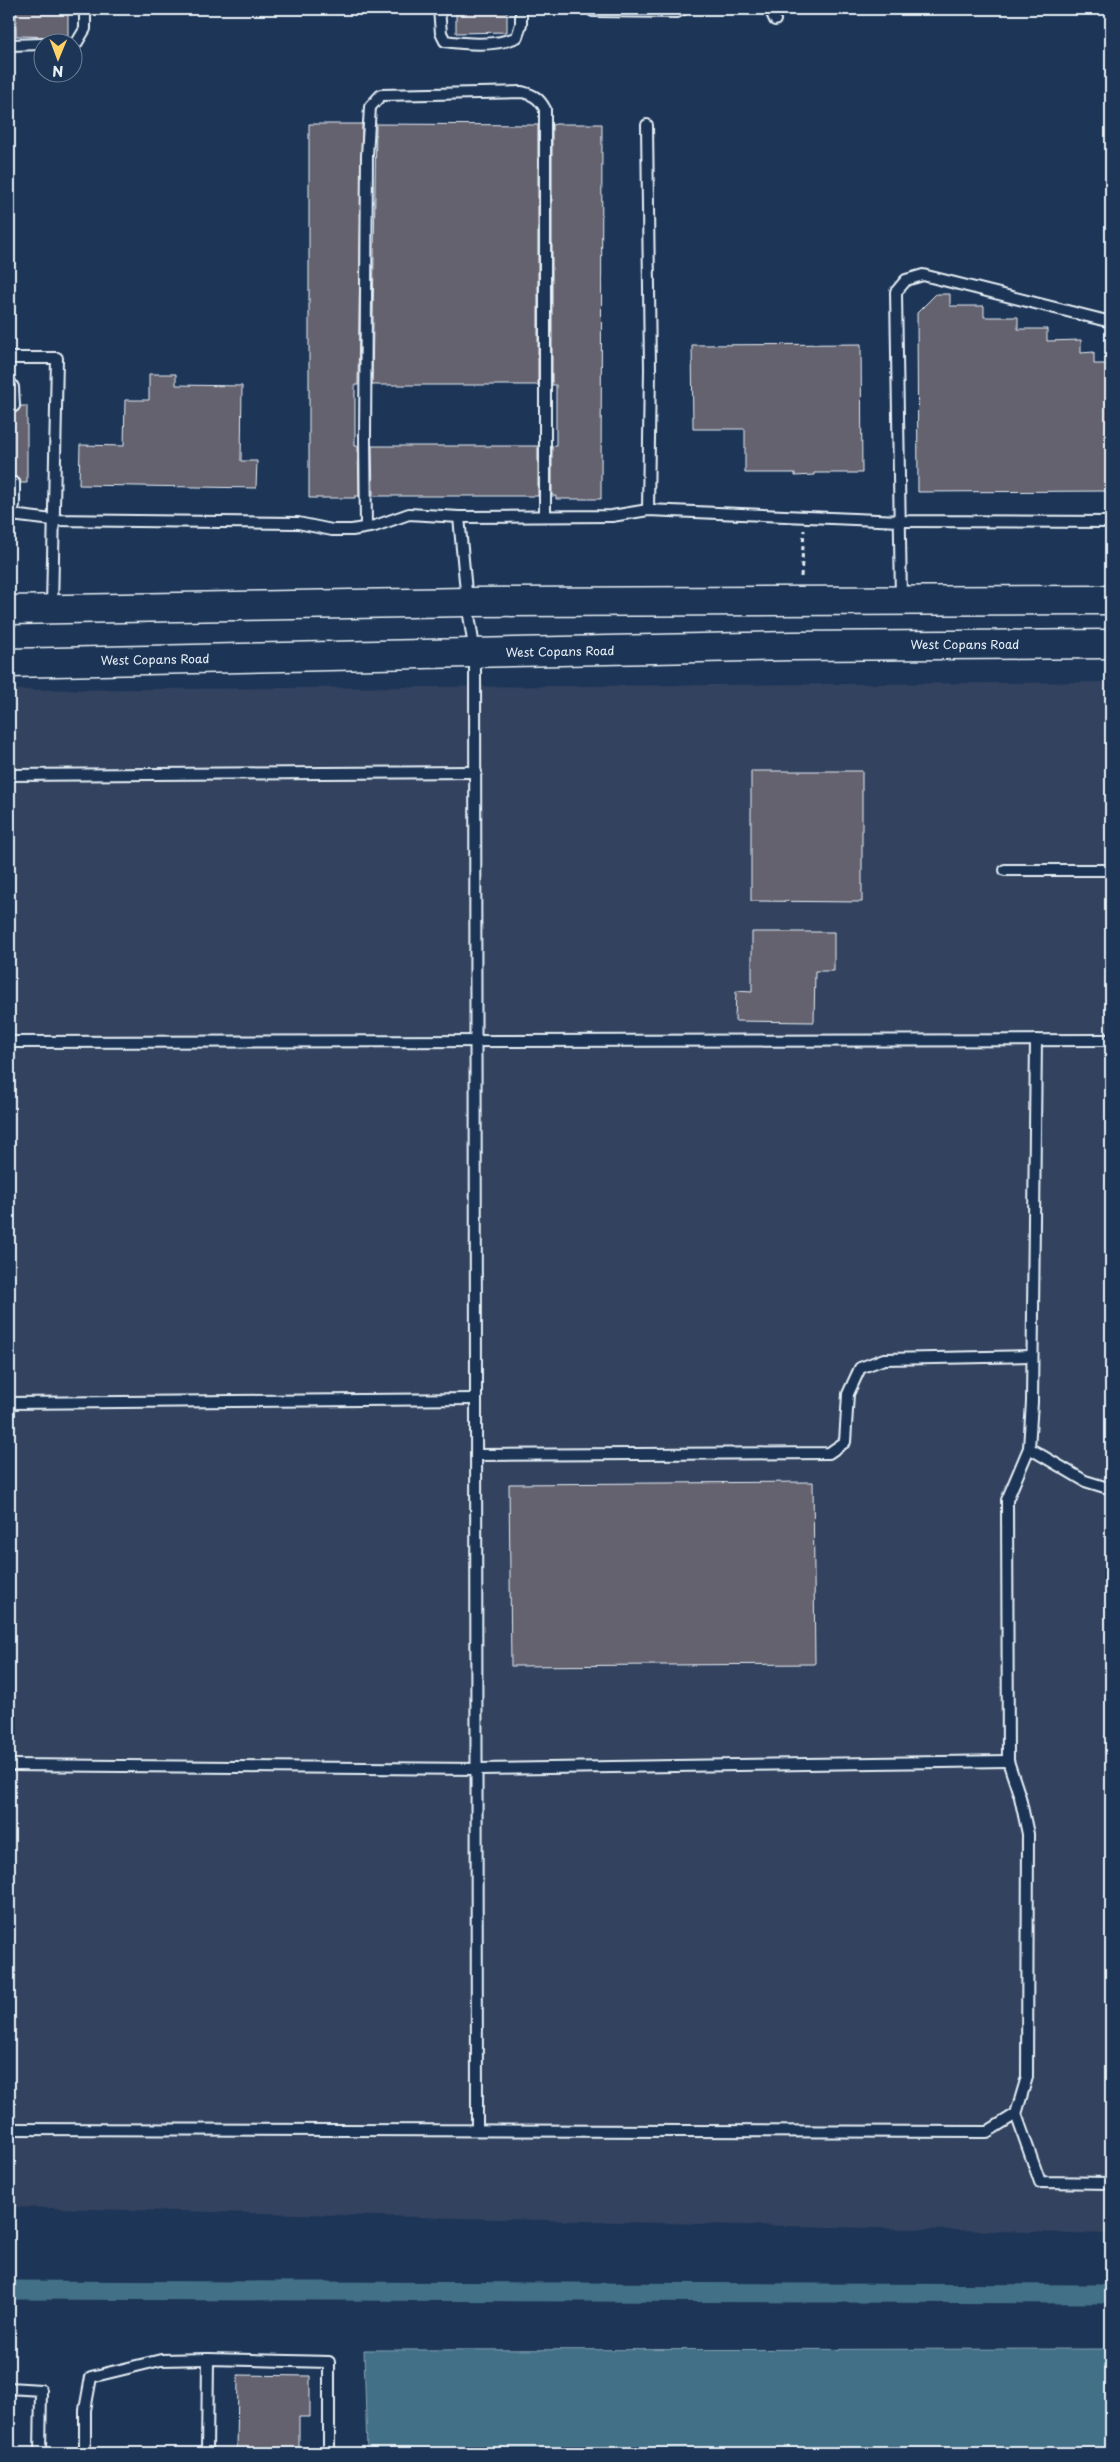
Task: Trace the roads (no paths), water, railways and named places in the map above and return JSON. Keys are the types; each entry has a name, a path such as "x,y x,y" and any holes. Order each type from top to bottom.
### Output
{"main road":[{"path":"9,610 467,602 1111,600"},
{"name":"West Copans Road","path":"9,662 475,654 792,646 1111,644"}],"lane":[{"path":"82,34 85,29 85,9"},
{"path":"438,9 441,33 445,41 455,43 508,41 517,36 521,24 521,9"},
{"path":"592,11 677,12 683,9"},
{"path":"770,9 776,20"},
{"path":"9,45 32,44"},
{"path":"366,527 364,437 367,156 370,107 381,95 522,92 534,95 541,100 545,109 545,516"},
{"path":"647,125 650,369 648,510"},
{"path":"901,601 896,292 906,280 923,276 1111,322"},
{"path":"9,358 57,358 52,610"},
{"path":"9,381 13,387 14,406"},
{"path":"14,483 14,505 10,517 53,520 298,523 332,530 366,527 409,514 459,517 612,516 648,510 900,521 1111,522"},
{"path":"459,517 467,602 475,654 477,2129"},
{"path":"9,776 476,772"},
{"path":"1005,870 1111,870"},
{"path":"1036,1040 1032,1356 1028,1448 1007,1500 1008,1761 1020,1797 1028,1834 1027,2077 1016,2114 1040,2182 1111,2183"},
{"path":"9,1042 1111,1040"},
{"path":"476,1455 829,1453 845,1442 848,1394 860,1368 884,1359 1032,1356"},
{"path":"9,1403 476,1399"},
{"path":"1028,1448 1085,1481 1111,1489"},
{"path":"9,1765 478,1769 1008,1761"},
{"path":"9,2128 986,2132 1016,2114"},
{"path":"207,2453 208,2358"},
{"path":"85,2453 85,2410 91,2377 161,2360 208,2358 329,2362 329,2453"},
{"path":"9,2388 41,2390 40,2453"}],"waterway":[{"path":"9,2290 1111,2294"}]}
